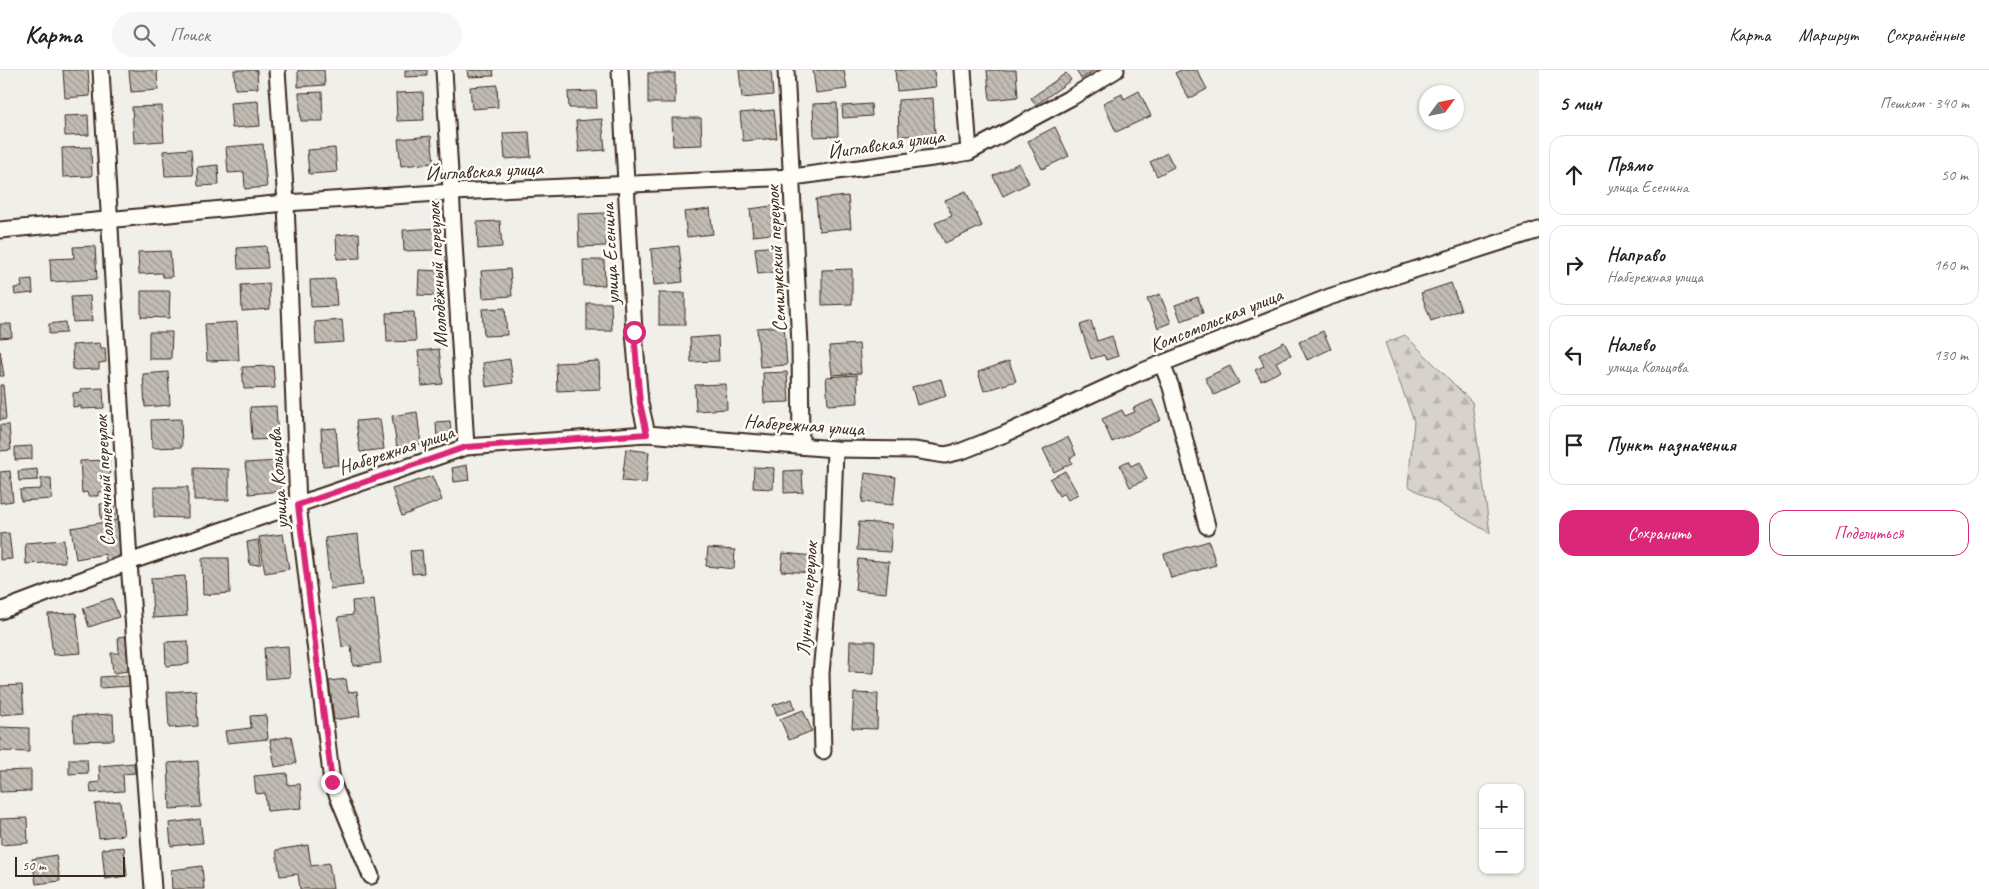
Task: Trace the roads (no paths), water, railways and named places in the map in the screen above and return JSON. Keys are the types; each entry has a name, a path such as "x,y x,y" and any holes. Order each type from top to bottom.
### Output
{"street":[{"name":"Солнечный переулок","path":"101,70 129,562 153,889"},
{"name":"улица Кольцова","path":"276,70 286,203 298,505 332,782 371,876"},
{"name":"Молодёжный переулок","path":"444,70 466,447"},
{"name":"улица Есенина","path":"620,70 634,341 640,403 647,434"},
{"name":"Семилукский переулок","path":"786,70 793,177 800,344 801,446"},
{"path":"963,70 969,152 1072,97 1116,70"},
{"name":"Йиглавская улица","path":"0,230 286,203 452,192 793,177 969,152"},
{"name":"Комсомольская улица","path":"914,450 945,455 962,451 1005,434 1162,364 1329,297 1539,230"},
{"path":"1162,364 1171,387 1207,526"},
{"name":"Набережная улица","path":"0,611 129,562 466,447 647,434 835,449 914,450"},
{"name":"Лунный переулок","path":"823,751 821,673 831,567 835,449"}]}
